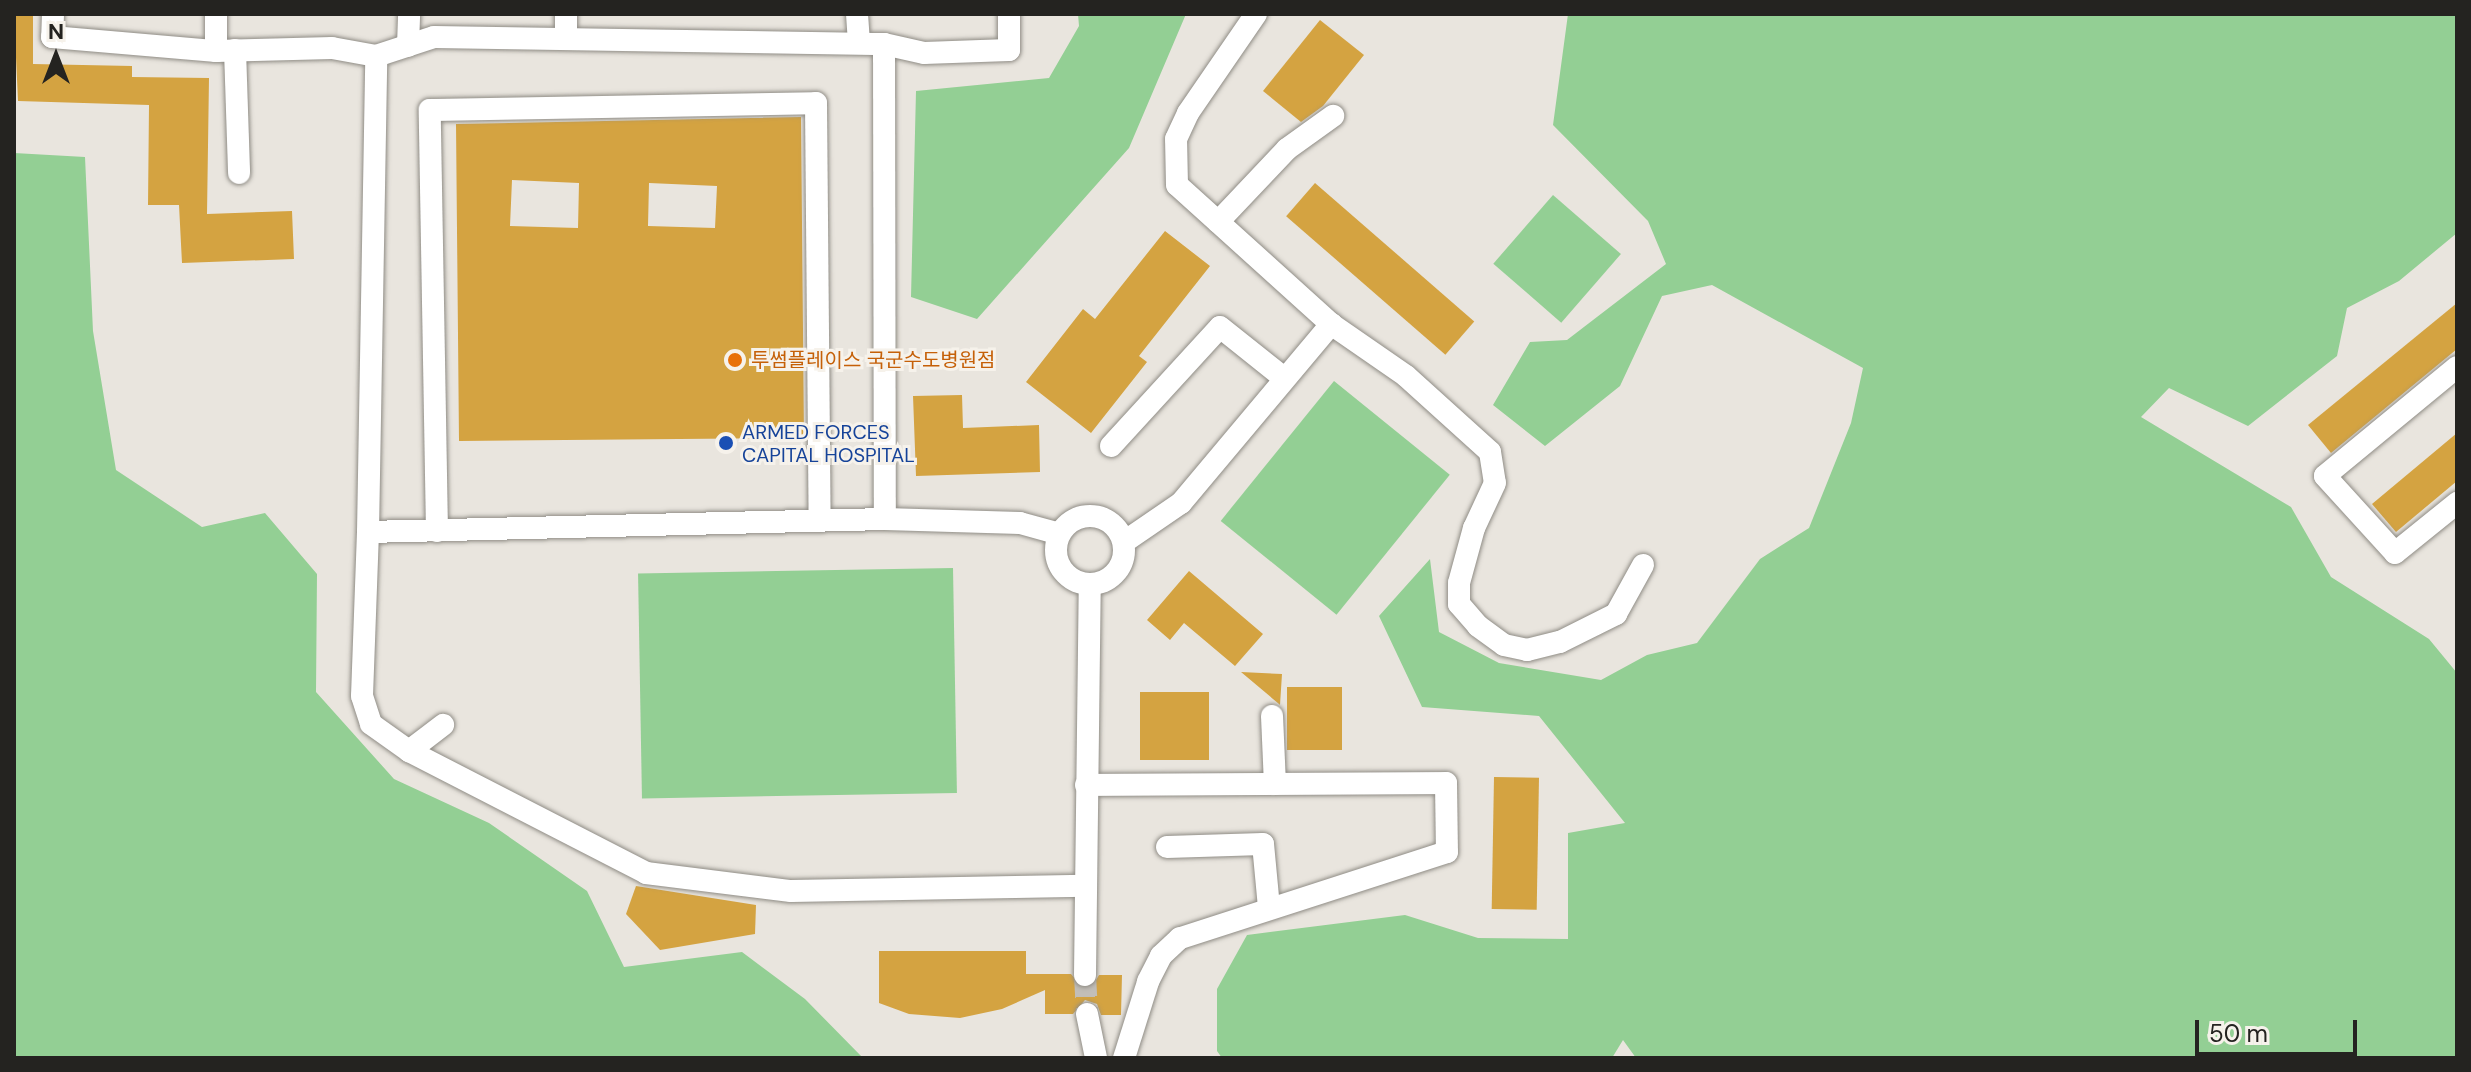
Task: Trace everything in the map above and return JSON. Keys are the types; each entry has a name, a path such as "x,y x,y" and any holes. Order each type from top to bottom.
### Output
{"street":[{"path":"53,14 52,37 225,51 332,48 376,56 434,37 859,43 884,44 924,53 1009,50 1009,14"},
{"path":"216,14 225,51 239,173"},
{"path":"408,46 409,14"},
{"path":"566,14 566,39"},
{"path":"857,14 859,43"},
{"path":"1256,14 1188,113 1176,139 1177,185 1331,324 1406,376 1490,452 1495,483 1474,528 1459,583 1459,604 1478,626 1504,645 1527,650 1560,642 1616,614 1643,565"},
{"path":"884,44 885,519"},
{"path":"376,56 368,532 362,696 371,724 409,751 646,873 791,891 1085,886"},
{"path":"437,531 430,110 816,103 820,521"},
{"path":"1218,222 1287,149 1333,116"},
{"path":"1124,542 1108,522 1097,517 1077,519 1060,534 1056,558 1061,569 1090,585 1108,580 1119,569 1124,542 1181,503 1331,324"},
{"path":"1111,446 1220,327 1284,378"},
{"path":"2457,367 2325,476 2395,553 2457,503"},
{"path":"368,532 885,519 1020,523 1060,534"},
{"path":"1085,975 1090,585"},
{"path":"1272,716 1275,784"},
{"path":"409,751 443,725"},
{"path":"1086,785 1446,783 1447,852 1200,928 1180,938 1161,956 1124,1058"},
{"path":"1167,847 1263,844 1269,907"},
{"path":"1087,1014 1096,1058"}],"green space":[{"path":"1078,14 1186,14 1129,148 977,319 911,297 916,91 1049,78 1079,26"},
{"path":"1568,14 2457,14 2457,233 2399,281 2347,308 2337,356 2248,426 2169,388 2141,417 2291,507 2331,577 2429,639 2457,673 2457,1058 1636,1058 1623,1040 1612,1058 1222,1058 1217,1051 1217,989 1247,935 1405,915 1478,938 1568,939 1568,833 1625,823 1539,716 1422,707 1379,616 1430,559 1439,632 1499,663 1601,680 1647,655 1697,643 1760,559 1809,528 1851,423 1863,368 1712,285 1662,296 1620,386 1545,446 1493,405 1530,342 1567,340 1666,264 1648,221 1553,125"},
{"path":"14,153 85,157 93,331 116,470 202,527 265,513 317,574 316,692 394,779 489,823 587,891 624,967 742,952 805,999 863,1058 14,1058"},
{"path":"1553,195 1621,254 1561,323 1493,264"},
{"path":"1334,381 1450,475 1337,615 1221,521"},
{"path":"953,568 957,793 642,798 638,573"}],"building":[{"path":"14,14 33,14 33,64 132,66 132,77 209,78 207,214 292,211 294,259 182,263 179,205 148,205 149,105 18,101"},
{"path":"1320,20 1364,55 1323,106 1301,122 1263,91"},
{"path":"801,117 804,438 459,441 456,124","holes":["512,180 579,183 578,228 510,226","649,183 717,186 715,228 648,226"]},
{"path":"1315,183 1474,321 1445,355 1286,216"},
{"path":"1165,231 1210,266 1139,356 1147,362 1091,433 1026,382 1083,309 1095,319"},
{"path":"2457,303 2457,349 2331,453 2308,425"},
{"path":"962,395 963,428 1039,425 1040,472 916,476 913,396"},
{"path":"2457,433 2457,481 2396,532 2372,504"},
{"path":"1189,571 1263,634 1235,666 1184,623 1170,640 1147,620"},
{"path":"1241,672 1282,674 1280,705 1279,704"},
{"path":"1287,687 1342,687 1342,750 1287,750"},
{"path":"1140,692 1209,692 1209,760 1140,760"},
{"path":"1494,777 1539,778 1537,910 1492,909"},
{"path":"636,886 756,905 755,934 660,950 626,914"},
{"path":"879,951 1026,951 1026,974 1071,974 1084,989 1092,987 1099,975 1122,975 1121,1015 1101,1015 1097,1004 1085,1000 1073,1014 1045,1014 1045,990 1002,1009 960,1018 909,1014 879,1003"}],"tunnel":[{"path":"1085,975 1087,1014"}],"place":[{"name":"투썸플레이스 국군수도병원점","path":"735,360"},
{"name":"ARMED FORCES CAPITAL HOSPITAL","path":"726,443"}]}
